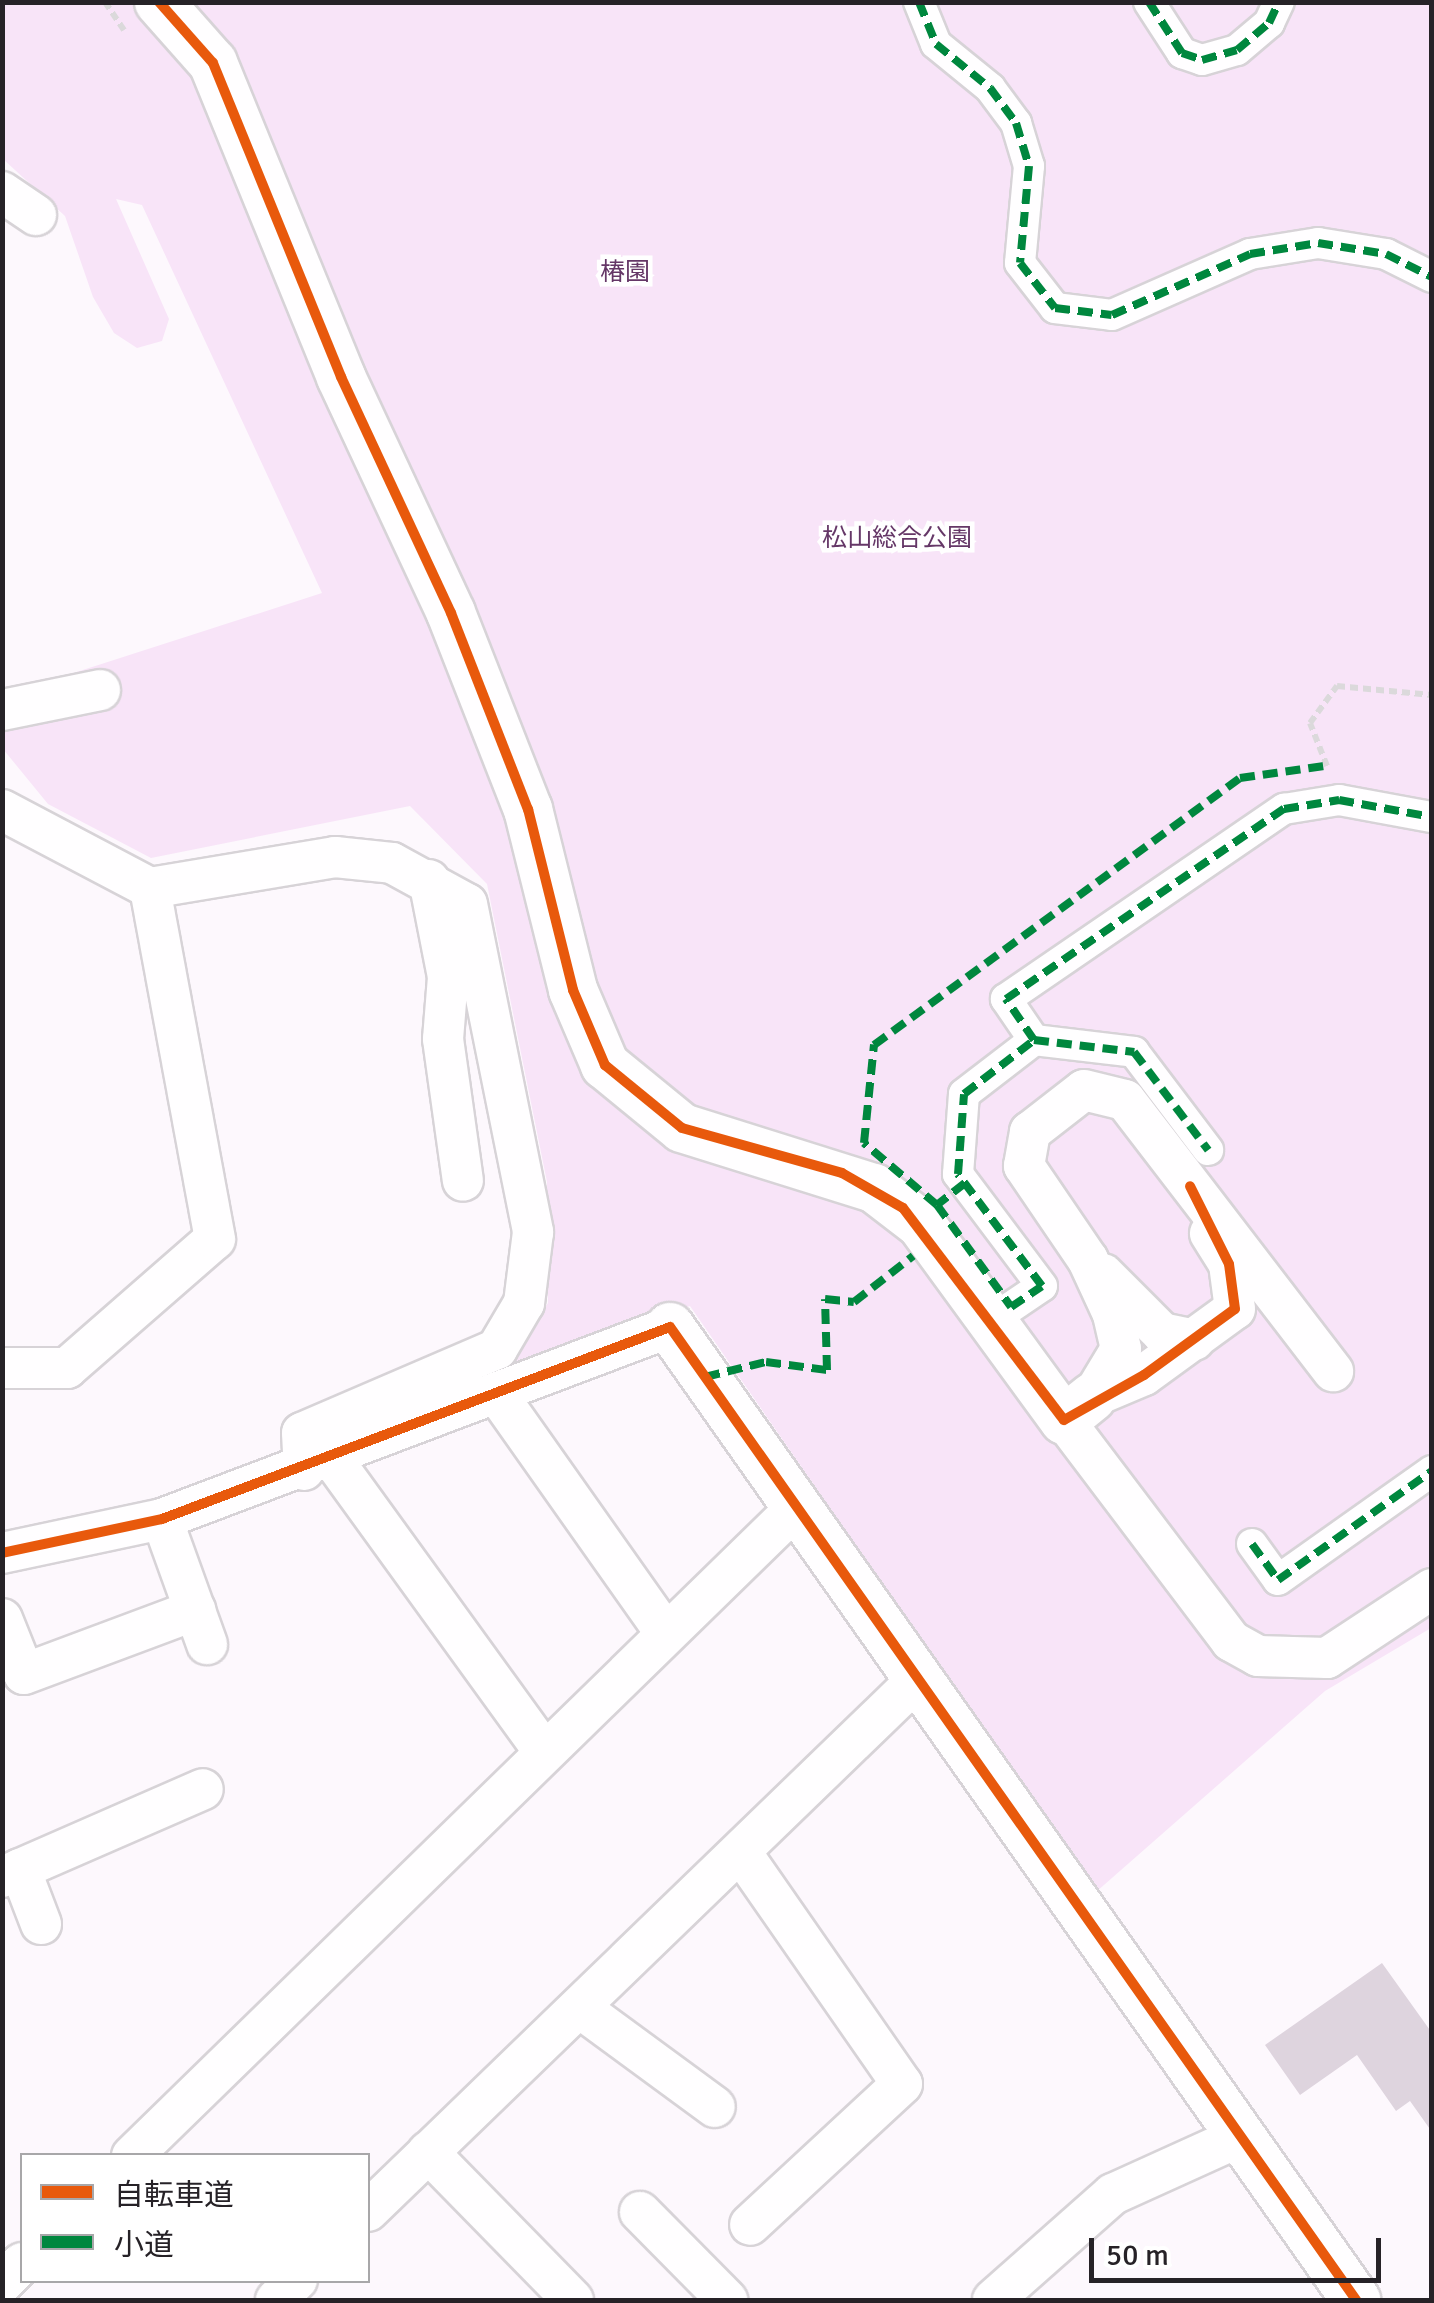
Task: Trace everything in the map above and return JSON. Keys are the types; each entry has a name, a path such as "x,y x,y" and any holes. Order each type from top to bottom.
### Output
{"street":[{"path":"919,2 936,44 990,88 1016,124 1029,166 1020,263 1055,308 1112,316 1250,254 1318,244 1386,254 1432,276"},
{"path":"1149,2 1182,53 1202,60 1238,50 1269,24 1278,2"},
{"path":"143,18 213,64 327,345 451,613 528,809 573,990 604,1065 682,1128 842,1173 903,1208 1078,1408 1230,1641 1258,1656 1327,1658 1432,1589"},
{"path":"2,192 36,215"},
{"path":"2,710 100,690"},
{"path":"1034,1040 1006,999 1284,809 1339,800 1432,817"},
{"path":"2,810 150,888 335,857 392,863 467,904 533,1232 524,1303 498,1349 302,1433 319,1465 544,1750"},
{"path":"429,880 448,978 443,1039 463,1181"},
{"path":"2,1368 67,1368 215,1239 150,888"},
{"path":"1012,1308 1042,1286 958,1174 964,1094 1034,1040 1134,1052 1208,1150"},
{"path":"1194,1340 1162,1333 1088,1260 1024,1166 1030,1132 1084,1090 1125,1100 1190,1186 1224,1220 1324,1377 1281,1333 1236,1309"},
{"path":"1190,1186 1230,1264 1236,1309"},
{"path":"1078,1408 1121,1349 1088,1260"},
{"path":"1078,1408 1144,1376 1236,1309"},
{"path":"2,1553 162,1520 499,1397 670,1327 1356,2300"},
{"path":"499,1397 665,1632"},
{"path":"1252,1544 1278,1580 1432,1471"},
{"path":"135,2153 665,1632 798,1507"},
{"path":"2,1619 24,1674 201,1627 162,1520"},
{"path":"370,2209 742,1854 919,1678"},
{"path":"41,1924 7,1873 203,1789"},
{"path":"742,1854 902,2084 750,2225"},
{"path":"580,2008 715,2107"},
{"path":"1012,2294 1113,2194 1243,2135"},
{"path":"428,2152 573,2300"},
{"path":"640,2212 727,2300"}],"path":[{"path":"105,2 143,18"},
{"path":"1342,769 1324,766 1310,738 1324,696 1352,682 1432,694"}],"green space":[{"name":"松山総合公園","path":"3,3 1431,3 1431,1628 1325,1691 1096,1892 690,1306 503,1371 548,1303 547,1182 487,884 410,806 151,858 48,804 3,749 2,696 322,593 142,205 116,199 169,319 162,341 137,348 114,333 93,297 65,216 3,159"}],"building":[{"path":"1382,1963 1432,2033 1432,2132 1410,2101 1396,2111 1357,2055 1300,2095 1265,2045"}],"marked path":[{"path":"919,2 936,44 990,88 1016,123 1029,166 1020,263 1055,308 1112,315 1250,254 1318,243 1386,254 1432,277"},
{"path":"1149,2 1182,53 1202,60 1237,50 1269,23 1279,2"},
{"path":"965,1183 937,1205 864,1143 874,1045 1240,778 1324,766"},
{"path":"1034,1040 1006,999 1284,809 1339,800 1432,817"},
{"path":"937,1205 1011,1307 1042,1286 958,1174 964,1094 1034,1040 1134,1052 1208,1150"},
{"path":"705,1377 766,1362 827,1370 825,1299 854,1302 913,1256"},
{"path":"1252,1544 1278,1580 1432,1471"}],"cycle path":[{"path":"159,2 213,63 341,377 451,613 528,809 573,990 605,1065 682,1128 842,1173 903,1208 1064,1420 1144,1375 1235,1309 1229,1264 1190,1186"},
{"path":"2,1553 162,1519 670,1327 1356,2300"}],"park label":[{"name":"椿園","path":"625,272"}]}
